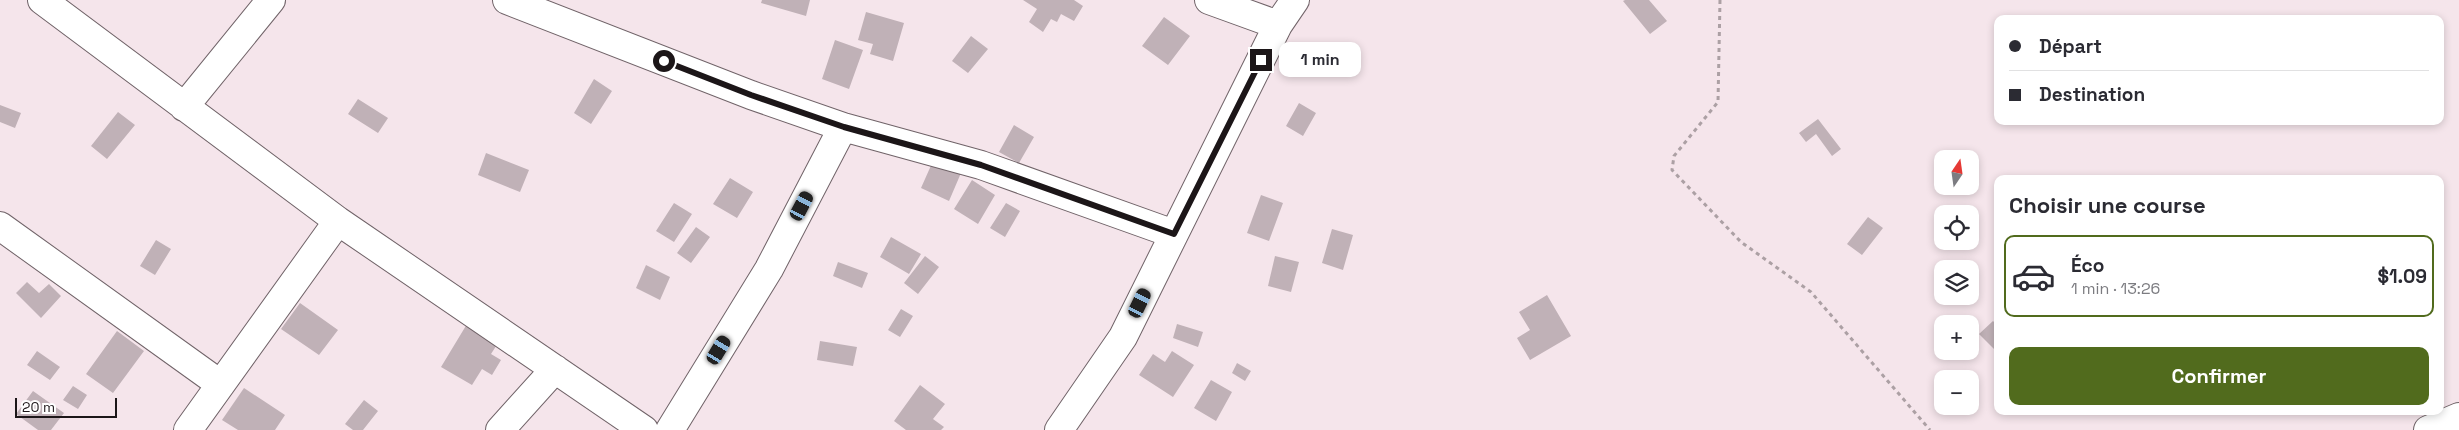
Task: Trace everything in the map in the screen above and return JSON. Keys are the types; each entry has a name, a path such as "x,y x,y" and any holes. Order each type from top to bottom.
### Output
{"street":[{"path":"42,0 338,221 644,430"},
{"path":"184,107 271,0"},
{"path":"507,0 751,95 844,127 981,165 1174,234"},
{"path":"1209,0 1278,25"},
{"path":"1059,430 1123,337 1278,25 1295,0"},
{"path":"670,430 769,269 844,127"},
{"path":"188,430 338,221"},
{"path":"0,226 220,384"},
{"path":"500,430 555,369"},
{"path":"2428,430 2459,417"}],"path":[{"path":"1720,0 1718,102 1674,156 1672,170 1741,242 1811,292 1930,430"}],"building":[{"path":"762,0 810,0 806,16 761,3"},
{"path":"1023,0 1074,0 1083,6 1074,21 1061,14 1057,22 1051,19 1043,32 1029,22 1037,9"},
{"path":"1649,0 1667,21 1650,34 1623,1"},
{"path":"866,12 904,23 893,61 870,54 873,44 858,40"},
{"path":"1164,17 1190,36 1168,65 1142,46"},
{"path":"971,36 988,49 968,73 952,61"},
{"path":"835,40 863,50 849,89 822,79"},
{"path":"594,79 612,91 591,124 574,113"},
{"path":"358,99 388,118 378,133 348,114"},
{"path":"1299,103 1316,113 1303,136 1286,126"},
{"path":"0,105 21,113 15,128 0,122"},
{"path":"118,112 135,125 107,159 91,146"},
{"path":"1818,119 1841,149 1832,156 1816,134 1806,142 1799,133"},
{"path":"1014,125 1034,137 1019,163 999,152"},
{"path":"486,153 529,170 520,192 478,175"},
{"path":"933,161 961,173 949,201 921,188"},
{"path":"730,178 753,192 737,218 713,204"},
{"path":"972,180 995,195 978,224 954,209"},
{"path":"1261,195 1283,203 1269,241 1247,233"},
{"path":"674,203 692,214 674,242 656,231"},
{"path":"1006,203 1020,211 1005,237 990,228"},
{"path":"1868,217 1883,228 1862,255 1847,244"},
{"path":"696,227 710,237 691,263 677,253"},
{"path":"1332,229 1353,235 1343,270 1322,263"},
{"path":"891,237 921,254 909,274 880,257"},
{"path":"156,240 171,249 155,275 140,266"},
{"path":"925,256 939,267 918,294 904,283"},
{"path":"1275,256 1299,262 1291,292 1268,286"},
{"path":"838,262 868,273 862,288 833,276"},
{"path":"646,265 670,277 660,300 636,288"},
{"path":"27,282 39,293 49,284 61,296 41,318 16,293"},
{"path":"1547,295 1571,336 1530,360 1517,338 1530,330 1519,312"},
{"path":"300,303 338,330 319,355 281,329"},
{"path":"901,309 913,316 900,337 888,330"},
{"path":"1993,321 1994,322 1994,349 1979,334"},
{"path":"467,324 498,343 491,354 501,360 492,375 482,369 472,385 441,367"},
{"path":"1177,324 1203,332 1198,347 1173,338"},
{"path":"117,331 144,351 113,393 86,374"},
{"path":"820,341 857,347 853,366 817,360"},
{"path":"37,351 60,367 50,380 27,365"},
{"path":"1172,351 1194,365 1173,397 1139,375 1153,354 1165,362"},
{"path":"1237,363 1251,371 1245,381 1232,373"},
{"path":"1211,380 1232,392 1216,421 1194,408"},
{"path":"920,385 945,404 933,419 944,427 941,430 906,430 894,421"},
{"path":"73,386 87,395 78,409 63,400"},
{"path":"244,388 285,415 275,430 238,430 222,420"},
{"path":"33,391 64,413 51,430 38,430 16,414"},
{"path":"364,400 378,411 363,430 353,430 345,424"}],"route":[{"path":"664,61 751,95 844,127 981,165 1174,234 1261,60"}]}
